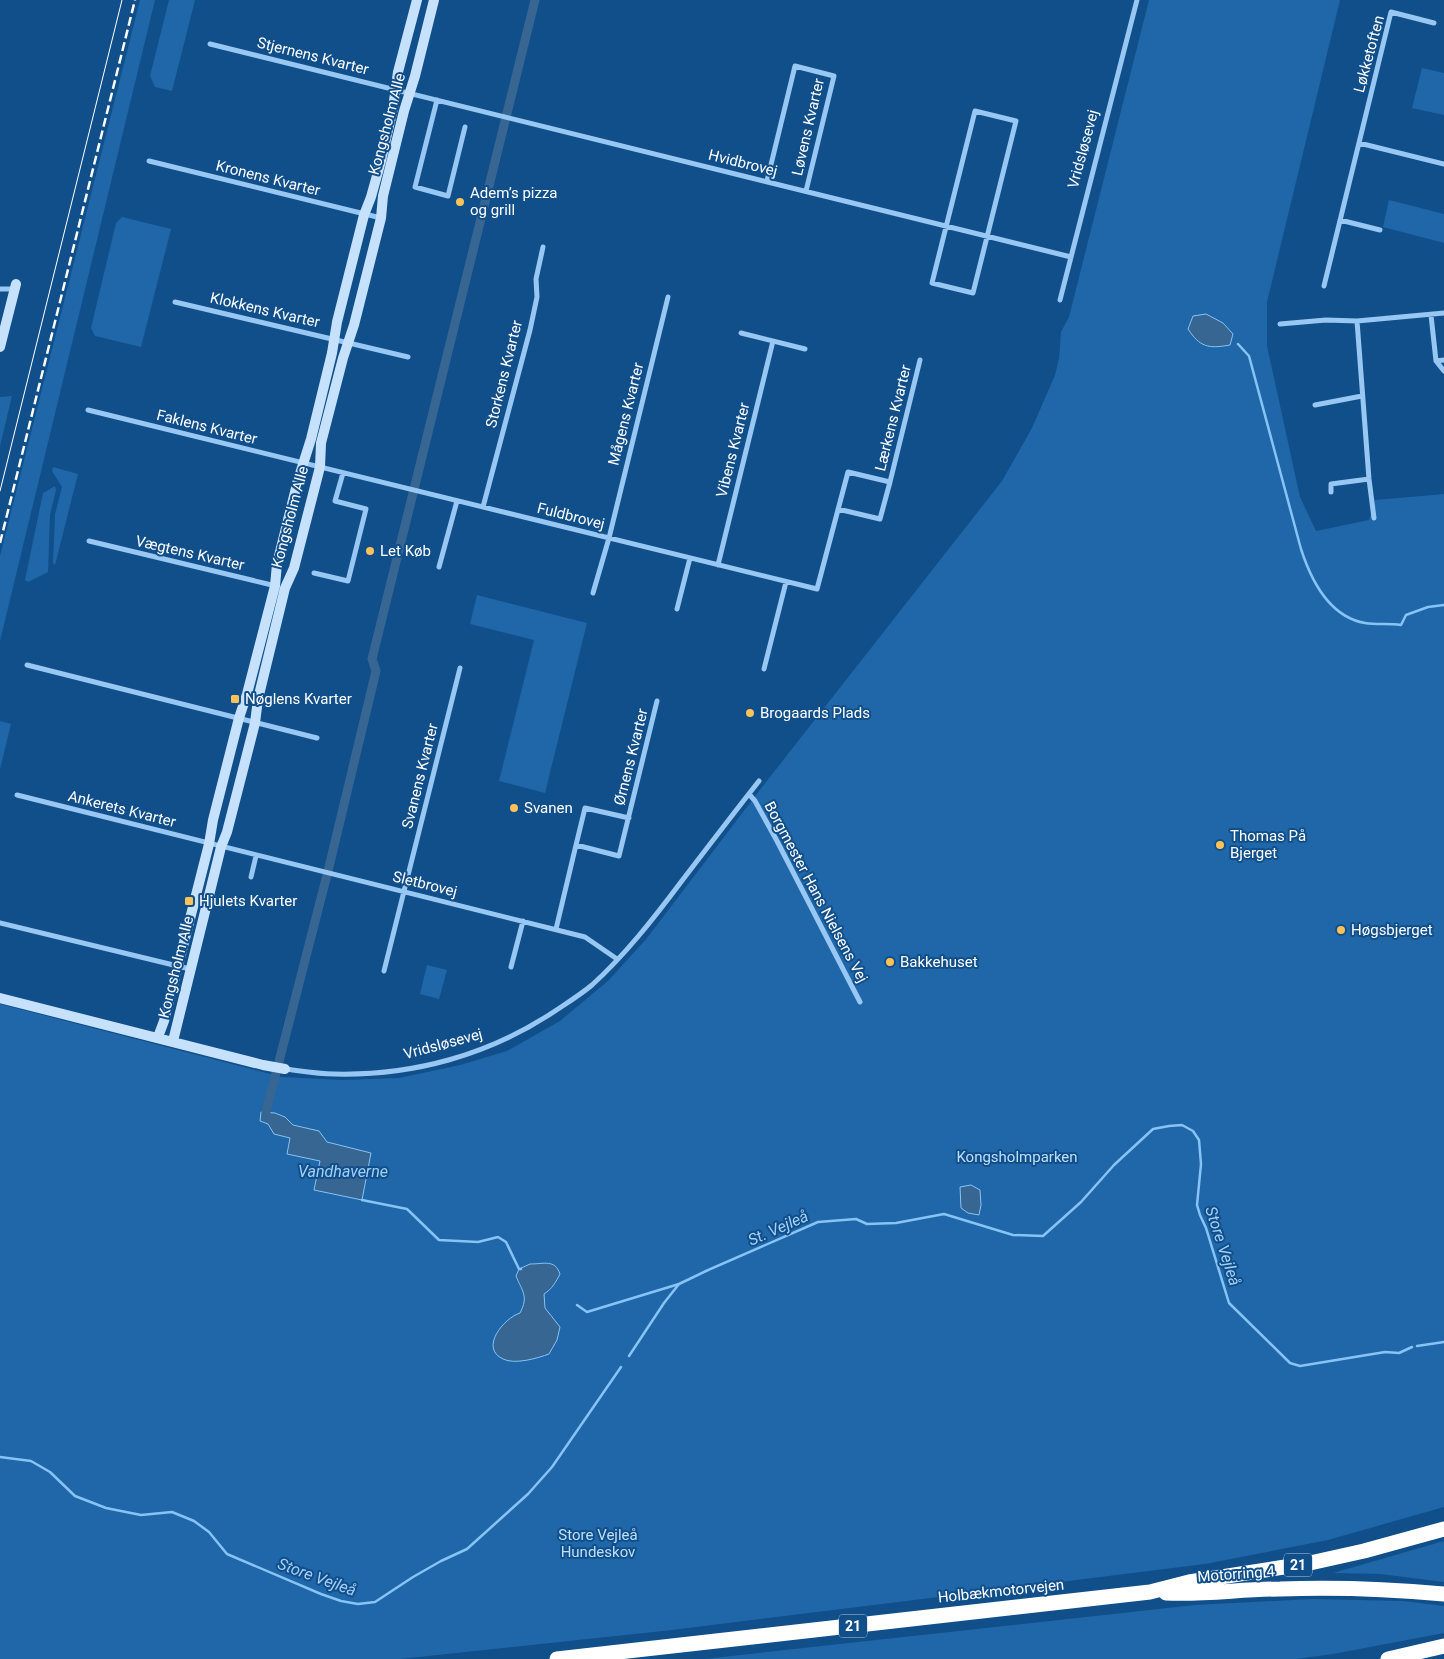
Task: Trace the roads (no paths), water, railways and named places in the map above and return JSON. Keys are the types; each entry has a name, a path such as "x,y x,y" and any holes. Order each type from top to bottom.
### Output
{"highway":[{"name":"Holbækmotorvejen","path":"557,1659 1150,1592 1189,1582 1328,1559 1373,1549 1444,1529"},
{"name":"Motorring 4","path":"1150,1592 1188,1594 1279,1588 1346,1588 1444,1594"},
{"path":"1388,1659 1444,1646"}],"street":[{"name":"Kongsholm Alle","path":"173,1041 221,847 227,832 255,722 280,587 277,564 302,464 311,440 364,215 376,179 398,72 417,0"},
{"name":"Kongsholm Alle","path":"158,1037 209,844 212,820 239,718 280,587 294,568 320,467 321,443 381,218 383,196 434,0"},
{"name":"Vridsløsevej","path":"1060,300 1136,2"},
{"name":"Løkketoften","path":"1324,286 1391,12 1434,23"},
{"name":"Stjernens Kvarter","path":"210,44 409,94"},
{"name":"Løvens Kvarter","path":"766,181 795,66 803,68 834,76 806,191"},
{"name":"Hvidbrovej","path":"409,94 1071,257"},
{"path":"437,100 415,187 448,196 465,127"},
{"path":"975,111 1016,121 987,236 973,293 932,283 975,111"},
{"path":"1359,143 1444,164"},
{"name":"Kronens Kvarter","path":"149,161 381,218"},
{"path":"1340,220 1380,230"},
{"name":"Storkens Kvarter","path":"483,507 530,330 537,297 536,279 543,247"},
{"path":"0,289 16,286 0,347"},
{"name":"Mågens Kvarter","path":"593,593 609,538 668,297"},
{"name":"Klokkens Kvarter","path":"175,302 408,357"},
{"path":"1280,324 1326,320 1357,321 1444,313"},
{"path":"1431,315 1436,361 1444,371"},
{"path":"1357,321 1369,479 1374,518"},
{"path":"740,333 805,349"},
{"name":"Vibens Kvarter","path":"718,565 773,341"},
{"name":"Lærkens Kvarter","path":"838,509 880,519 920,360"},
{"path":"1436,361 1444,360"},
{"path":"1315,405 1362,396"},
{"name":"Faklens Kvarter","path":"88,410 320,467"},
{"name":"Fuldbrovej","path":"320,467 817,589"},
{"name":"Lærkens Kvarter","path":"817,589 848,472 890,482"},
{"path":"314,573 348,581 366,509 335,501 343,473"},
{"path":"1331,492 1331,484 1369,479"},
{"path":"439,566 456,501"},
{"name":"Vægtens Kvarter","path":"89,541 280,587"},
{"path":"677,609 690,558"},
{"path":"764,669 786,582"},
{"path":"26,665 317,738"},
{"name":"Svanens Kvarter","path":"384,971 460,668"},
{"name":"Ørnens Kvarter","path":"576,845 619,856 658,701"},
{"name":"Vridsløsevej","path":"0,998 285,1069 333,1074 374,1074 414,1069 449,1061 498,1044 531,1027 580,995 656,915 759,781"},
{"name":"Borgmester Hans Nielsens Vej","path":"749,794 755,801 777,841 860,1002"},
{"name":"Ankerets Kvarter","path":"17,795 221,847"},
{"name":"Ørnens Kvarter","path":"556,930 585,808 629,818"},
{"name":"Sletbrovej","path":"221,847 585,937 617,958"},
{"path":"251,877 256,856"},
{"path":"0,922 190,969"},
{"path":"511,967 523,922"}],"water":[{"path":"1206,314 1223,323 1233,334 1230,345 1216,347 1205,345 1192,335 1188,329 1193,316"},
{"name":"Vandhaverne","path":"261,1112 275,1113 285,1117 293,1125 319,1131 327,1142 371,1153 362,1200 314,1190 320,1161 287,1154 290,1138 274,1134 268,1124 260,1121"},
{"path":"971,1185 980,1190 981,1205 979,1215 968,1213 961,1208 960,1187"},
{"path":"548,1263 558,1269 560,1274 557,1280 552,1288 544,1294 545,1308 560,1327 557,1340 549,1354 526,1360 508,1361 496,1354 493,1348 494,1341 501,1327 520,1313 523,1307 524,1298 516,1276 519,1269 530,1264"}],"waterway":[{"path":"266,1112 329,867 376,671 372,659 535,0"},
{"path":"1238,344 1249,356 1305,561 1316,584 1324,595 1342,613 1353,619 1370,624 1401,625 1406,615 1428,607 1444,605"},
{"name":"Store Vejleå","path":"629,1356 679,1284 818,1222 856,1219 867,1224 896,1223 944,1214 1013,1235 1043,1236 1081,1202 1114,1165 1153,1129 1182,1125 1193,1131 1199,1140 1201,1164 1197,1205 1229,1303 1290,1363 1300,1366 1385,1352 1399,1353 1412,1347"},
{"path":"362,1200 407,1209 439,1240 478,1242 498,1237 506,1242 519,1269 521,1269"},
{"path":"577,1305 587,1312 679,1284"},
{"name":"Store Vejleå","path":"1417,1346 1444,1342"},
{"name":"Store Vejleå","path":"0,1457 31,1461 50,1472 75,1496 106,1508 141,1515 172,1512 194,1521 209,1532 227,1554 321,1594 341,1601 358,1604 375,1602 413,1577 467,1549 528,1494 552,1467 621,1367"}],"tram line":[{"path":"0,491 122,0"}],"railway":[{"path":"0,543 135,0"}],"place":[{"name":"Adem’s pizza og grill","path":"460,202"},
{"name":"Let Køb","path":"370,551"},
{"name":"Nøglens Kvarter","path":"235,699"},
{"name":"Brogaards Plads","path":"750,713"},
{"name":"Svanen","path":"514,808"},
{"name":"Thomas På Bjerget","path":"1220,845"},
{"name":"Hjulets Kvarter","path":"189,901"},
{"name":"Høgsbjerget","path":"1341,930"},
{"name":"Bakkehuset","path":"890,962"}],"park label":[{"name":"Kongsholmparken","path":"1017,1157"},
{"name":"Store Vejleå Hundeskov","path":"598,1544"}],"water label":[{"name":"St. Vejleå","path":"778,1228"}]}
